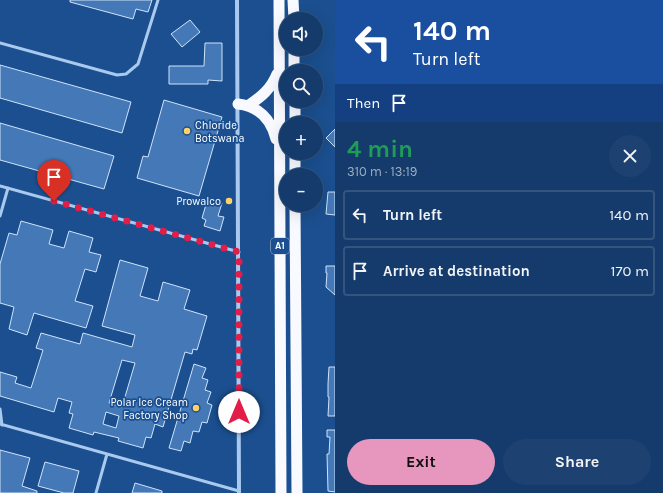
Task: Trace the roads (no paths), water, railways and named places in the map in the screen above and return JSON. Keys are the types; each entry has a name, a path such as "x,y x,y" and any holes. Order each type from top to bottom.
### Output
{"highway":[{"name":"A1","path":"279,0 279,159"},
{"path":"293,0 294,12"},
{"path":"243,105 259,99 270,87 278,71"},
{"path":"243,105 263,115 273,128 279,159"},
{"name":"A1","path":"279,160 281,493"},
{"name":"A1","path":"295,212 297,493"}],"street":[{"path":"237,0 243,105 239,252 239,492"}],"lane":[{"path":"0,43 117,75 126,74 138,64 158,0"},
{"path":"0,186 239,252"},
{"path":"0,215 8,188"},
{"path":"0,409 1,424 239,492"},
{"path":"96,493 107,454"}],"place":[{"name":"Chloride Botswana","path":"187,131"},
{"name":"Prowalco","path":"229,201"},
{"name":"Polar Ice Cream Factory Shop","path":"196,408"}]}
